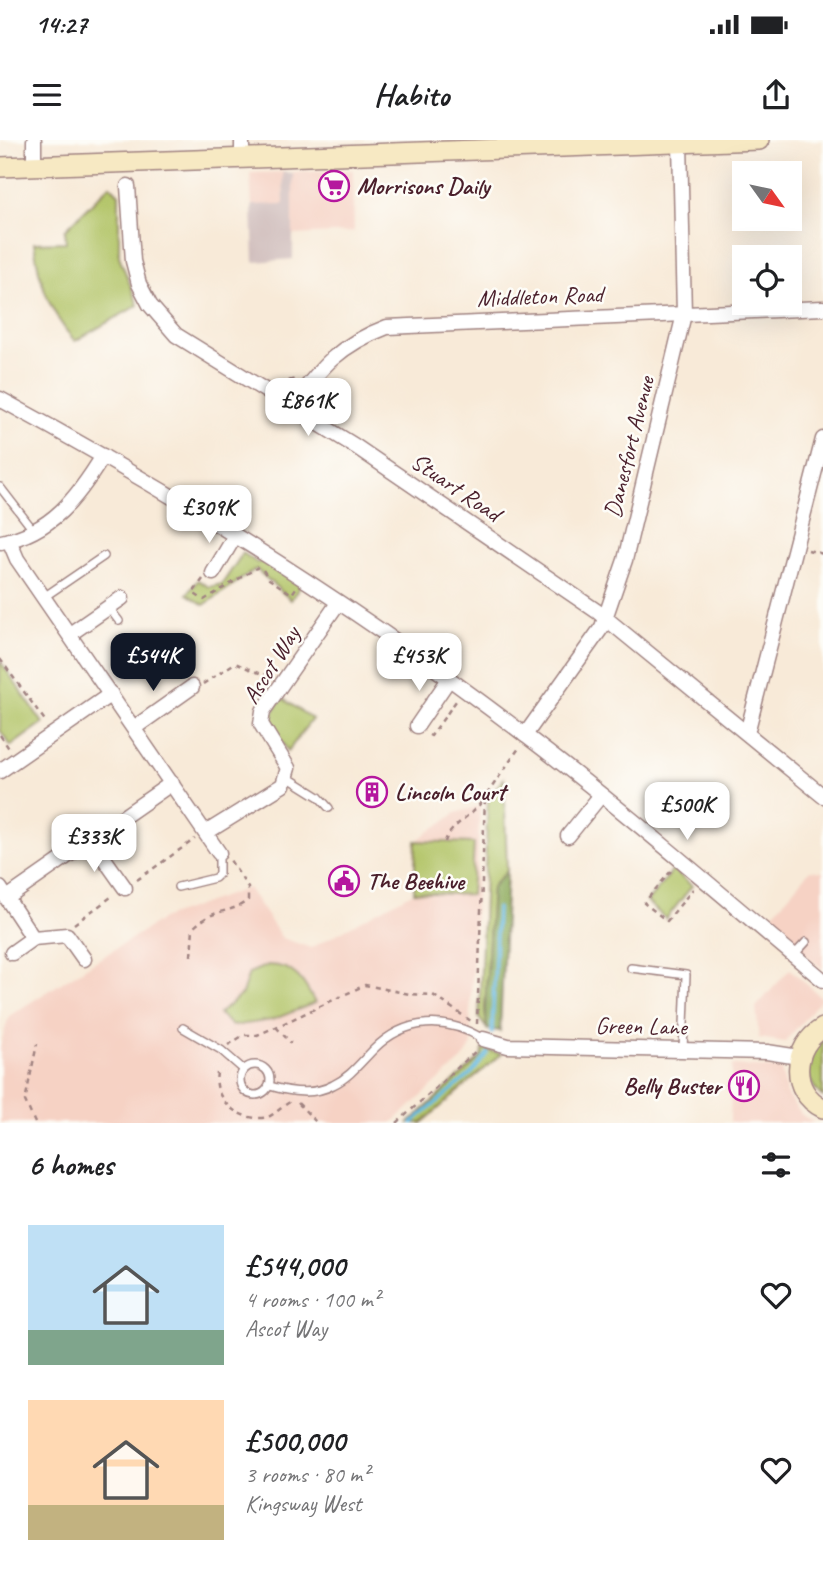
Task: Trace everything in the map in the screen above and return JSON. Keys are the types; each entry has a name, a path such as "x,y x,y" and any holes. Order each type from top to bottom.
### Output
{"street":[{"path":"34,140 34,166"},
{"path":"0,167 242,150 760,140"},
{"name":"Danesfort Avenue","path":"526,736 606,619 625,560 684,314 680,143"},
{"name":"Stuart Road","path":"128,186 133,261 139,284 161,320 193,349 291,407 455,513 606,619 823,796"},
{"name":"Middleton Road","path":"291,407 331,357 351,343 387,327 823,308"},
{"path":"0,399 103,456 234,536 449,679 601,795 823,981"},
{"path":"747,733 823,439"},
{"path":"103,456 72,502 35,532 5,541 219,853"},
{"path":"213,573 234,536"},
{"path":"69,634 122,598"},
{"name":"Ascot Way","path":"287,777 288,768 261,724 263,711 338,603"},
{"path":"417,726 449,679"},
{"path":"134,728 192,687"},
{"path":"0,771 111,694"},
{"path":"207,832 276,790 287,777"},
{"path":"33,938 3,893 91,840 172,783"},
{"path":"568,836 601,795"},
{"path":"91,840 125,888"},
{"path":"12,953 33,938 67,935 84,959"},
{"path":"823,1028 806,1042 799,1058 800,1083 807,1096 823,1108"},
{"name":"Green Lane","path":"480,1037 508,1046 767,1052 799,1058"}],"lane":[{"path":"0,487 35,532"},
{"path":"44,597 104,556"},
{"path":"108,607 119,621"},
{"path":"287,777 329,808"},
{"path":"178,887 215,878 219,874 219,853"},
{"path":"794,956 806,942"},
{"path":"631,968 687,975 683,1050"},
{"path":"270,1086 270,1076 265,1068 252,1065 244,1070 240,1083 246,1092 259,1095 270,1086 308,1092 333,1086 387,1039 415,1025 455,1024 480,1037"},
{"path":"183,1028 221,1050 244,1070"}],"path":[{"path":"276,384 300,378"},
{"path":"213,573 204,577 193,593 204,600 260,566 269,579 292,594 302,579"},
{"path":"0,659 54,734"},
{"path":"192,687 199,687 235,663 264,675 297,662"},
{"path":"417,726 431,736 464,690"},
{"path":"0,735 16,759"},
{"path":"445,842 447,835 475,813 526,736"},
{"path":"397,1123 466,1063 480,1037 477,1024 485,797"},
{"path":"191,956 193,928 205,917 219,910 240,907 248,900 248,888 226,855 219,853"},
{"path":"681,860 644,903 667,921 702,878"},
{"path":"221,1050 244,1035 257,1035 365,985 410,994 433,995 477,1024"},
{"path":"276,1027 291,1043"},
{"path":"35,1123 25,1101 37,1044"},
{"path":"216,1073 215,1083 220,1095 234,1112 255,1119 266,1117 294,1101 317,1123"}],"shaded area":[{"path":"353,170 354,232 293,235 289,173"},
{"path":"283,172 284,205 252,205 250,173"},
{"path":"283,172 293,173 293,259 254,262 252,205 284,204"},
{"path":"480,806 470,1015 472,1045 463,1059 392,1123 0,1123 0,1047 9,1016 164,918 248,888 282,938 311,948 414,892 416,841 456,813"},
{"path":"810,870 823,872 823,969 766,922"},
{"path":"790,969 822,998 785,1042 759,1038 756,1007"},
{"path":"732,1065 781,1069 787,1096 802,1115 814,1123 730,1123"}],"green space":[{"path":"110,185 119,194 119,256 138,305 75,341 52,307 39,270 34,243 66,242 65,230"},
{"path":"243,553 257,563 263,561 301,585 291,600 256,569 204,605 187,594 198,580 209,587 222,584"},
{"path":"0,661 43,723 11,746 0,730"},
{"path":"282,698 312,719 288,751 274,731 271,720"},
{"path":"504,778 507,871 492,887 485,1009 487,1029 479,1018 488,798"},
{"path":"416,841 474,843 471,895 414,892"},
{"path":"673,870 692,886 666,919 647,902"},
{"path":"507,871 500,1031 487,1029 485,1009 492,887"},
{"path":"268,965 291,971 307,988 315,1003 272,1020 232,1026 219,1014 242,994 249,973"},
{"path":"823,1040 823,1097 812,1083 808,1068 812,1053"},
{"path":"483,1049 501,1054 422,1123 409,1123 481,1057"}],"waterway":[{"path":"492,1033 497,908"},
{"path":"412,1123 472,1073 488,1053"}],"place":[{"name":"Morrisons Daily","path":"334,186"},
{"name":"Lincoln Court","path":"372,792"},
{"name":"The Beehive","path":"344,881"},
{"name":"Belly Buster","path":"744,1086"}]}
